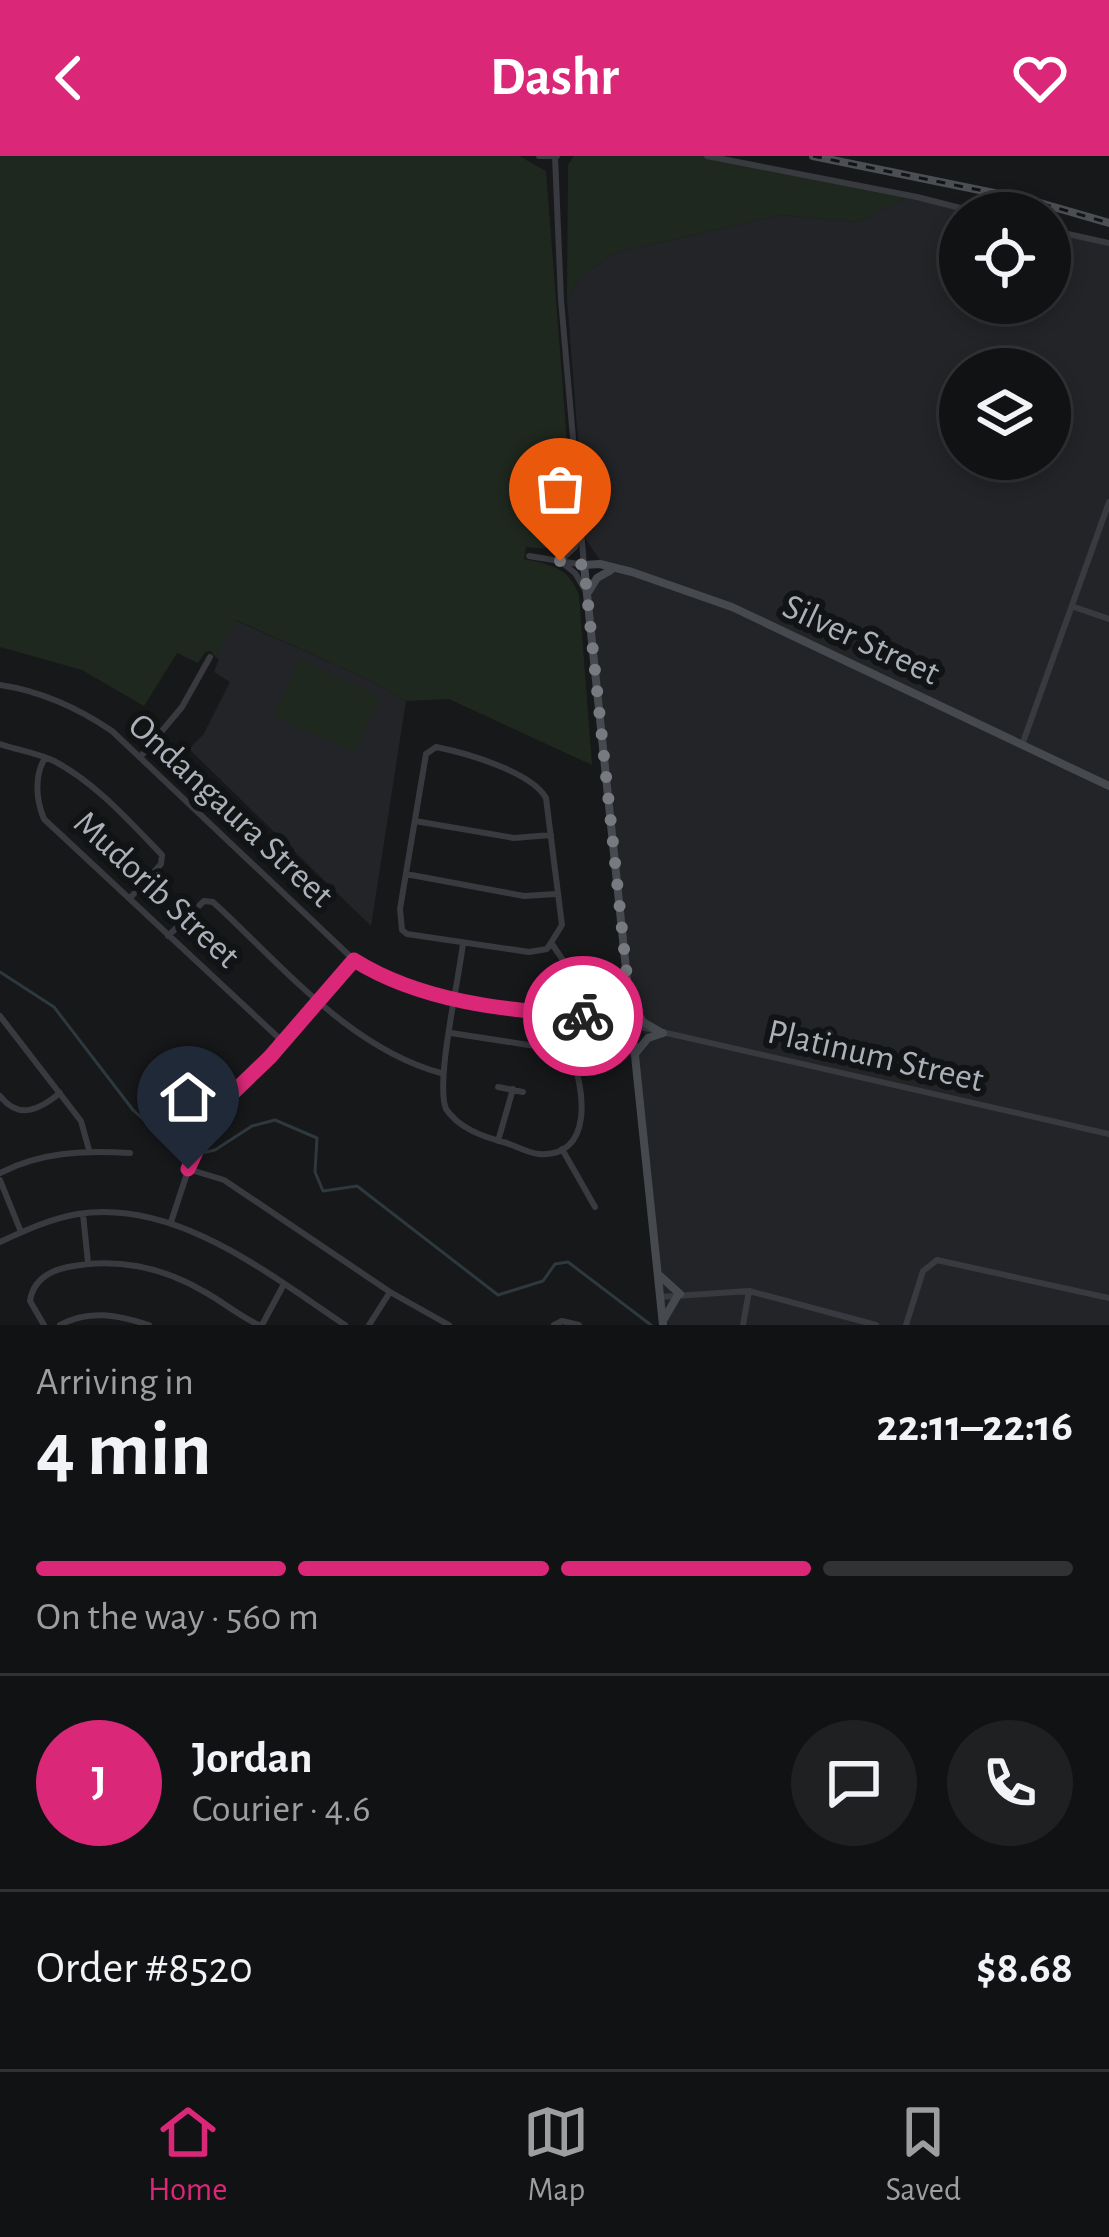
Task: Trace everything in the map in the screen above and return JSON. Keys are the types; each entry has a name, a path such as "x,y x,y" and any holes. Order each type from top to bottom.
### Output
{"street":[{"path":"538,156 556,157 563,322 584,565 663,1323"},
{"path":"707,156 939,202"},
{"path":"1071,235 1109,243"},
{"path":"1022,745 1109,502"},
{"path":"560,561 575,547 581,532"},
{"path":"530,556 584,565"},
{"path":"560,561 575,573 587,597"},
{"name":"Silver Street","path":"584,565 600,564 732,607 1109,786"},
{"path":"587,597 602,573 619,570"},
{"path":"1074,607 1109,619"},
{"path":"141,757 170,725 210,657"},
{"name":"Ondangaura Street","path":"0,685 22,688 73,708 112,731 354,960 409,988 632,1025"},
{"path":"0,744 45,758 93,789 162,855 161,864 130,898"},
{"path":"436,747 535,784 546,798 562,926 551,944 529,952 402,930 400,909 415,821 426,754 436,747"},
{"name":"Mudorib Street","path":"45,758 38,778 44,819 281,1040"},
{"path":"415,821 514,838 551,835"},
{"path":"406,874 524,896 556,894"},
{"path":"168,936 204,901 213,902 318,1001 414,1065 441,1072"},
{"path":"451,1034 561,1050 571,1056 582,1124 562,1149 535,1154 498,1141 468,1129 451,1117 442,1102 441,1072 463,942"},
{"path":"551,944 567,966 568,978"},
{"path":"170,1224 215,1110 354,960"},
{"path":"601,1018 620,1009 628,994"},
{"path":"628,994 644,1022 663,1034"},
{"path":"0,1016 84,1128 88,1150"},
{"path":"601,1018 622,1031 635,1054"},
{"name":"Platinum Street","path":"632,1025 1109,1134"},
{"path":"635,1054 648,1038 663,1034"},
{"path":"498,1087 524,1092"},
{"path":"498,1141 513,1090"},
{"path":"0,1096 13,1110 22,1111 40,1107 60,1093"},
{"path":"562,1149 595,1207"},
{"path":"21,1232 0,1176 37,1159 88,1150 130,1153"},
{"path":"188,1169 224,1180 390,1292 449,1325"},
{"path":"83,1214 88,1263"},
{"path":"0,1242 83,1214 128,1214 170,1224 284,1284 345,1325"},
{"path":"906,1325 923,1271 937,1259 1109,1298"},
{"path":"44,1325 30,1300 35,1284 60,1268 88,1263 128,1263 166,1275 202,1290 260,1325 284,1284"},
{"path":"658,1274 679,1295"},
{"path":"660,1297 749,1291 876,1325"},
{"path":"743,1325 749,1291"},
{"path":"369,1325 390,1292"},
{"path":"663,1323 679,1295"},
{"path":"60,1325 89,1314 149,1325"},
{"path":"554,1325 562,1321 579,1325"}],"shaded area":[{"path":"0,156 519,156 546,171 574,532 560,546 526,547 524,559 564,572 579,595 592,765 449,699 406,701 236,620 215,657 205,652 198,663 177,653 144,706 82,670 0,647"},
{"path":"574,156 707,156 911,195 858,222 781,215 614,253 580,277 567,299 568,165"},
{"path":"911,195 939,202 939,324 1071,324 1071,235 1109,243 1109,1325 663,1325 635,1054 645,1040 642,1019 628,994 587,597 607,570 586,540 567,299 580,277 614,253 781,215 858,222"},
{"path":"235,620 406,701 371,926 189,749 203,735 230,682 214,672 219,659 215,657"},
{"path":"299,659 380,697 355,752 274,717"}],"waterway":[{"path":"0,972 54,1007 133,1110 173,1146 201,1153 215,1150 252,1126 275,1120 317,1138 315,1172 323,1191 357,1186 498,1295 543,1281 555,1264 568,1262 651,1325"}],"railway":[{"path":"813,156 1033,201 1109,223"}],"way so far":[{"path":"560,561 584,565 632,1025 583,1016"}],"route":[{"path":"188,1169 215,1110 270,1057 354,960 430,995 583,1016"}]}
